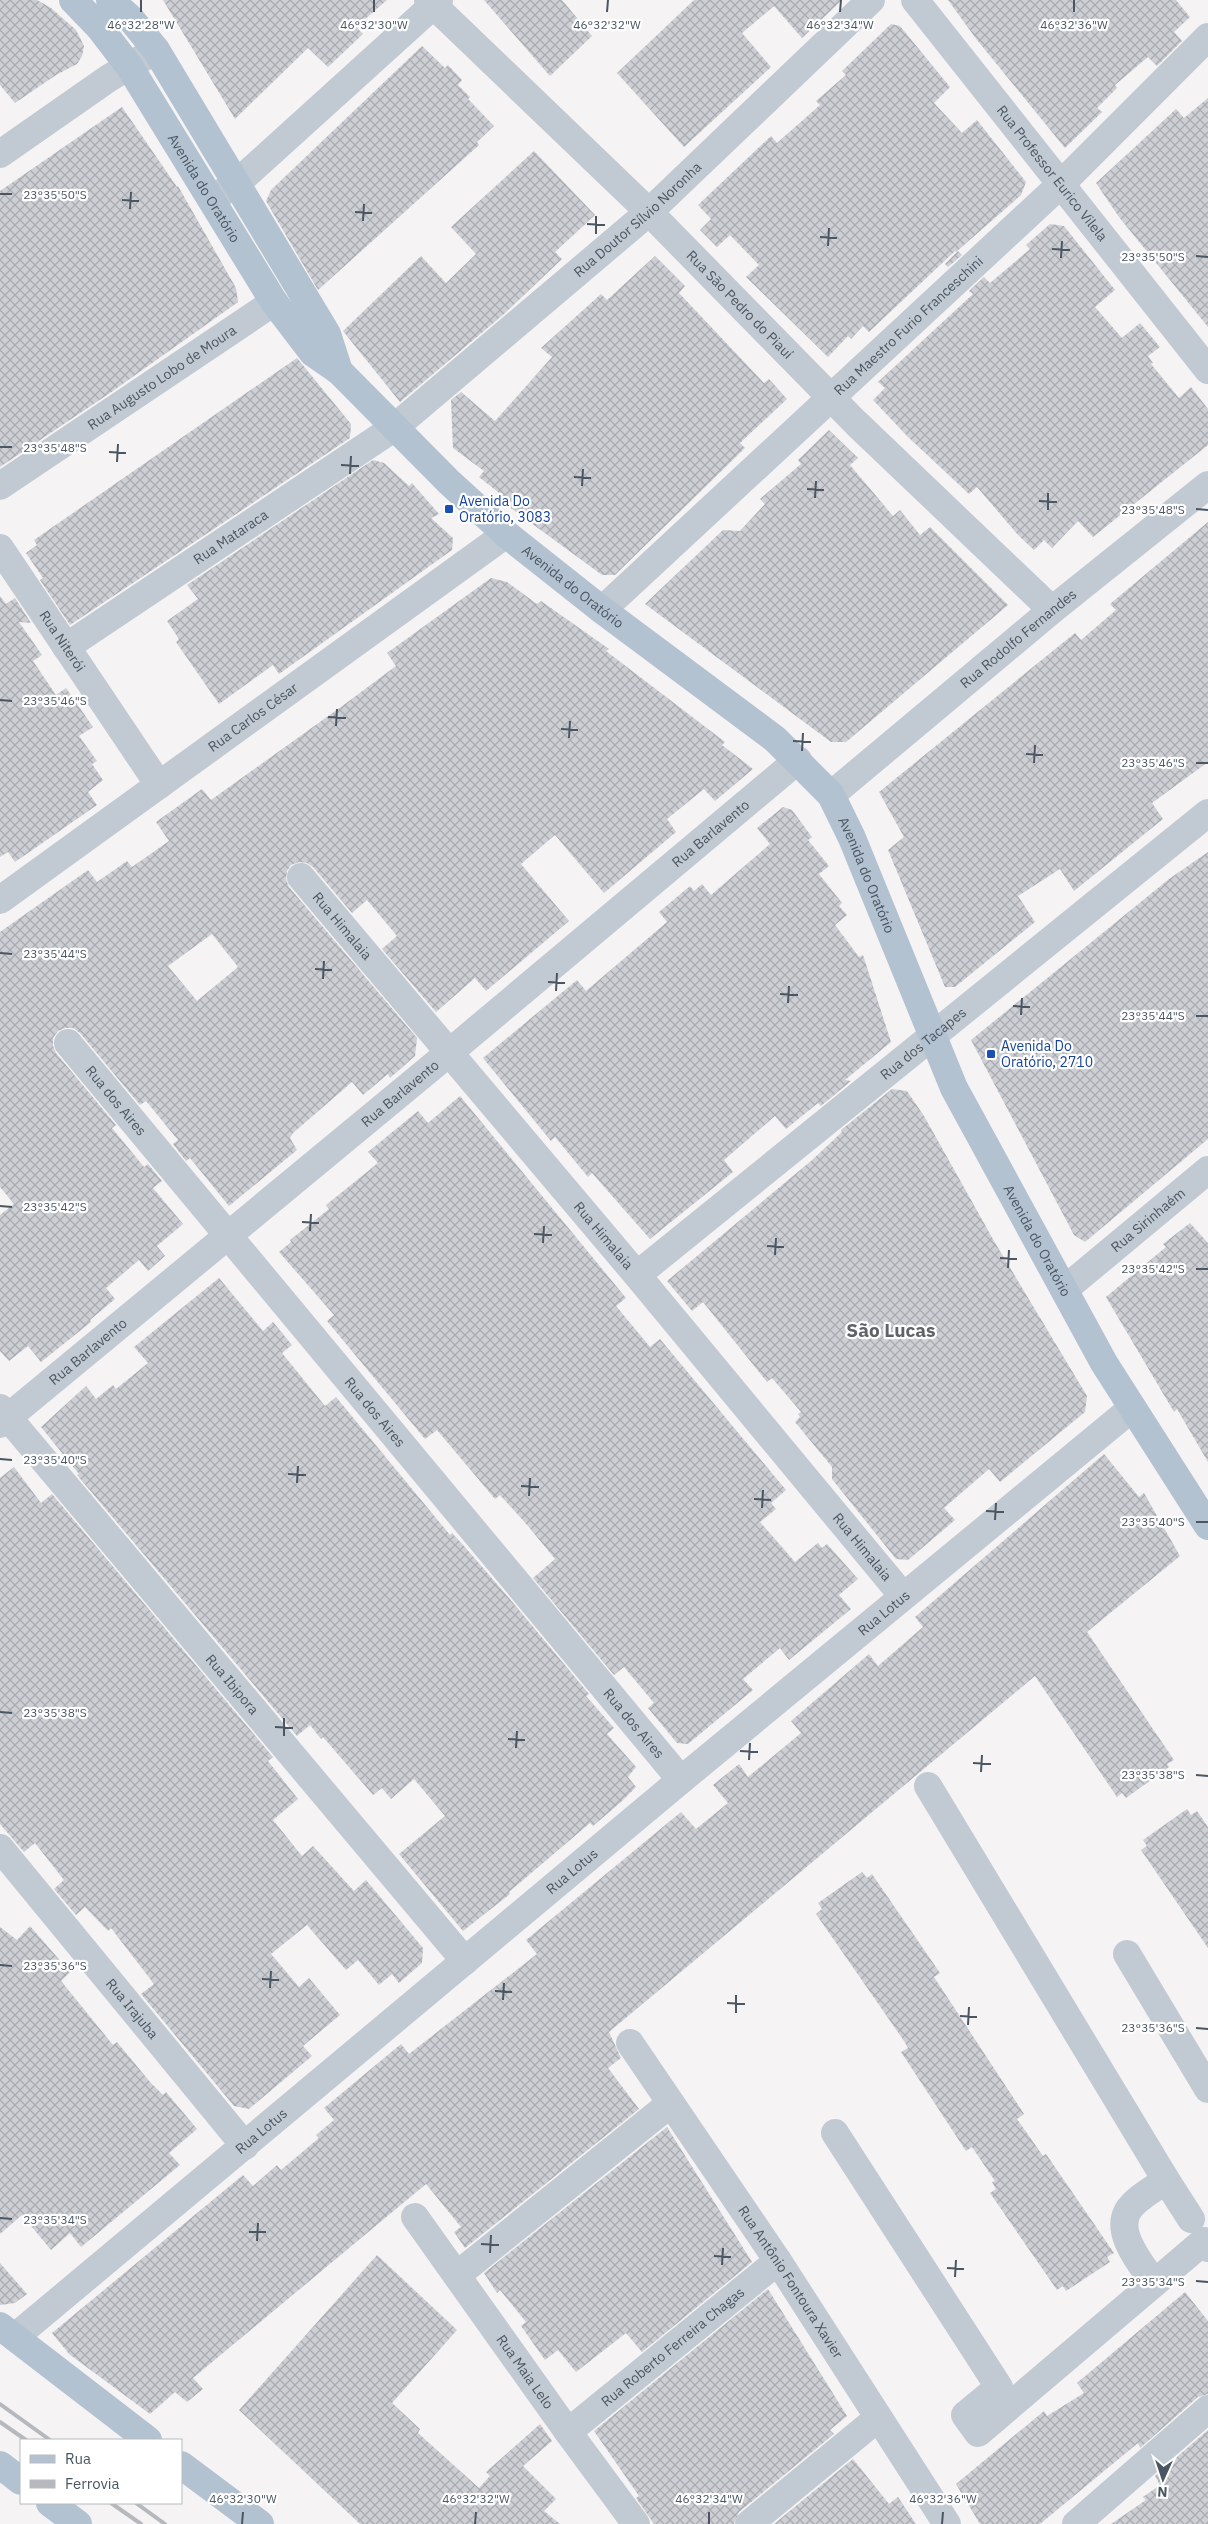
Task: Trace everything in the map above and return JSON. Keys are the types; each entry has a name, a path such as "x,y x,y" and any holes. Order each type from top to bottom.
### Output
{"main road":[{"name":"Avenida do Oratório","path":"73,0 100,27 129,66 274,302 313,353 339,371 449,482 506,534 602,610 738,710 798,760 831,795 852,838 954,1088 1131,1409 1208,1526"},
{"name":"Avenida do Oratório","path":"110,0 130,19 156,50 327,334 339,371"},
{"path":"8,2331 147,2439"},
{"path":"0,2465 20,2480"},
{"path":"182,2466 260,2524"},
{"path":"51,2504 78,2524"}],"street":[{"name":"Rua Doutor Sílvio Noronha","path":"395,427 650,212 871,0"},
{"name":"Rua Professor Eurico Vilela","path":"915,0 1208,370"},
{"path":"212,199 236,183 434,2"},
{"name":"Rua São Pedro do Piauí","path":"434,2 650,212 830,397 1052,610"},
{"name":"Rua Maestro Furio Franceschini","path":"602,610 1060,185 1208,37"},
{"path":"0,154 129,66 156,50"},
{"name":"Rua Augusto Lobo de Moura","path":"0,486 274,302"},
{"name":"Rua Mataraca","path":"66,647 395,427"},
{"name":"Rua Rodolfo Fernandes","path":"831,795 1052,610 1208,484"},
{"name":"Rua Carlos César","path":"0,900 506,534"},
{"name":"Rua Niterói","path":"4,564 66,647 159,785"},
{"name":"Rua Barlavento","path":"3,1416 228,1236 798,760"},
{"name":"Rua dos Tacapes","path":"637,1275 1208,813"},
{"name":"Rua Himalaia","path":"301,877 637,1275 903,1596"},
{"name":"Rua dos Aires","path":"68,1043 682,1780"},
{"name":"Rua Sirinhaém","path":"1064,1289 1208,1170"},
{"name":"Rua Lotus","path":"8,2331 244,2146 903,1596 1131,1409"},
{"name":"Rua Ibipora","path":"3,1416 465,1961"},
{"path":"928,1786 1191,2219"},
{"name":"Rua Irajuba","path":"0,1848 244,2146"},
{"path":"1127,1954 1208,2089"},
{"name":"Rua Antônio Fontoura Xavier","path":"630,2043 778,2261 947,2524"},
{"path":"456,2275 670,2104"},
{"path":"835,2133 999,2387 965,2415 978,2433 1204,2241 1208,2248"},
{"path":"1154,2284 1129,2245 1124,2227 1128,2210 1166,2180"},
{"name":"Rua Maia Lelo","path":"415,2217 636,2524"},
{"name":"Rua Roberto Ferreira Chagas","path":"568,2432 778,2261"},
{"path":"1076,2524 1208,2409"},
{"path":"749,2524 878,2418"}],"building":[{"path":"0,0 37,0 51,8 76,30 84,46 82,56 77,64 56,75 15,103 0,85"},
{"path":"163,0 387,0 356,27 363,34 328,67 308,48 235,119"},
{"path":"484,0 562,0 592,36 550,76"},
{"path":"694,0 842,0 802,38 774,6 742,33 771,67 684,147 617,73"},
{"path":"948,0 1176,0 1190,17 1174,32 1182,41 1157,66 1148,57 1115,85 1117,88 1097,108 1102,112 1065,148 977,40"},
{"path":"891,24 900,26 950,87 934,103 962,133 977,120 1026,182 1021,195 955,251 869,332 863,326 851,339 848,336 828,357 746,277 759,265 730,235 717,247 700,230 711,219 698,205 771,136 777,143 820,105 816,101 846,75 842,71"},
{"path":"422,46 445,68 448,65 462,80 458,85 470,97 468,99 494,126 477,142 479,145 318,290 266,201 271,190"},
{"path":"1208,98 1208,327 1119,217 1096,183 1176,109 1184,118"},
{"path":"122,107 178,186 236,288 238,302 110,393 0,467 0,191"},
{"path":"534,151 595,215 555,252 562,259 504,314 400,402 343,331 421,256 446,283 476,254 451,227"},
{"path":"1050,224 1064,226 1115,290 1095,307 1122,338 1140,323 1160,347 1148,356 1153,363 1151,364 1179,398 1191,387 1208,409 1208,445 1093,537 1078,521 1052,548 1044,540 1034,550 1018,535 977,487 969,494 908,437 873,400 885,388 878,382 973,294 969,291 984,277 990,283 1030,249 1026,245"},
{"path":"958,251 962,255 948,267 945,264"},
{"path":"655,256 685,286 679,293 764,383 769,379 787,399 740,443 745,448 615,575 602,575 508,506 512,503 479,477 484,471 453,448 451,400 461,392 495,421 552,357 541,348 601,294 607,300"},
{"path":"297,358 351,424 350,438 70,625 40,580 43,578 26,553 37,545 34,540"},
{"path":"829,430 858,458 850,465 893,516 900,510 920,535 930,527 1008,605 846,742 831,742 645,604 723,530 740,531 765,504 760,499 801,464 798,460"},
{"path":"373,460 384,463 409,486 412,483 439,514 431,518 453,538 452,550 279,674 273,665 219,704 176,642 179,639 167,621 198,599 187,585"},
{"path":"1208,522 1208,762 1152,803 1163,819 1074,891 1060,869 1018,896 1035,922 955,987 945,987 888,850 904,837 879,792 1075,633 1081,640 1116,610 1110,604"},
{"path":"491,578 507,582 537,604 541,601 609,649 606,651 725,742 722,745 753,769 715,801 704,789 667,819 676,832 604,893 555,835 521,864 569,921 486,991 475,978 436,1012 382,949 397,936 367,900 352,913 313,867 307,863 299,862 291,865 287,871 286,879 289,887 417,1038 415,1056 390,1078 388,1074 363,1095 352,1082 293,1133 290,1138 297,1150 229,1206 190,1158 186,1161 173,1144 178,1140 146,1101 140,1105 80,1033 73,1028 65,1028 58,1031 53,1038 53,1046 56,1053 116,1125 112,1128 144,1167 148,1164 162,1181 153,1188 183,1224 157,1246 165,1256 148,1271 139,1260 106,1288 115,1299 90,1320 91,1322 41,1362 28,1346 9,1361 0,1351 0,1215 14,1204 0,1187 0,932 88,870 97,882 127,861 132,867 169,841 156,822 202,789 211,800 345,704 396,666 387,653","holes":["212,934 238,967 197,1001 168,966"]},
{"path":"0,596 6,604 15,598 31,623 19,622 42,655 33,661 56,695 66,688 93,727 79,736 97,761 92,764 103,780 88,792 97,805 15,862 8,852 0,857"},
{"path":"783,807 792,810 812,837 808,840 829,866 819,874 842,903 839,906 847,915 835,925 859,957 863,955 891,1042 845,1080 851,1081 821,1106 818,1103 786,1129 775,1116 724,1160 733,1172 650,1239 592,1173 588,1177 555,1137 551,1141 483,1058 577,980 586,991 667,922 659,912 690,886 694,891 702,884 711,895 770,844 757,828"},
{"path":"1208,852 1208,1139 1085,1242 1074,1235 971,1040 1169,879"},
{"path":"892,1089 907,1091 924,1116 994,1241 1087,1396 1085,1412 1000,1482 989,1469 944,1508 955,1520 908,1560 896,1559 832,1479 832,1467 795,1422 800,1417 798,1414 801,1412 772,1378 767,1382 703,1302 692,1311 667,1281 811,1161 842,1132 841,1130"},
{"path":"460,1096 626,1298 616,1306 650,1347 660,1339 786,1490 771,1503 776,1509 760,1522 795,1562 818,1543 822,1548 827,1544 858,1579 839,1595 851,1609 789,1660 780,1648 743,1679 753,1690 688,1744 677,1743 648,1708 654,1703 624,1667 614,1675 533,1578 555,1559 528,1526 500,1495 495,1499 437,1430 425,1439 327,1321 334,1315 279,1252 291,1242 290,1240 329,1209 326,1205 378,1163 368,1152 418,1111 428,1123"},
{"path":"1190,1223 1208,1243 1208,1462 1177,1409 1174,1412 1106,1297 1166,1247 1163,1244"},
{"path":"219,1278 263,1331 273,1322 292,1345 282,1353 325,1406 336,1397 450,1535 452,1533 509,1598 589,1694 586,1696 614,1728 607,1734 636,1767 628,1777 636,1787 621,1802 593,1826 590,1823 509,1892 510,1894 463,1931 399,1854 445,1816 414,1779 391,1799 382,1788 373,1795 323,1737 321,1739 310,1725 297,1736 77,1475 79,1474 41,1427 86,1386 96,1399 113,1385 116,1389 148,1363 134,1347"},
{"path":"1104,1454 1139,1497 1144,1493 1180,1556 1087,1632 1174,1760 1167,1764 1169,1767 1126,1798 1122,1793 1117,1797 1035,1676 609,2032 621,2058 608,2068 639,2109 465,2248 454,2232 461,2227 426,2184 193,2378 203,2389 187,2402 175,2392 150,2414 69,2354 52,2333 243,2175 253,2186 277,2165 281,2170 319,2138 316,2135 334,2120 324,2108 401,2044 409,2054 537,1954 526,1940 681,1812 696,1829 728,1803 713,1785 739,1764 748,1777 801,1733 791,1721 869,1654 878,1666 923,1627 915,1617"},
{"path":"14,1467 41,1503 52,1494 273,1757 268,1761 298,1799 273,1820 302,1856 313,1846 354,1891 366,1880 423,1948 422,1963 399,1983 392,1974 379,1985 358,1960 346,1970 307,1925 271,1954 299,1987 309,1978 340,2015 303,2046 312,2056 249,2109 234,2106 141,1994 154,1984 111,1928 108,1931 85,1907 76,1915 54,1889 64,1880 35,1843 24,1852 0,1824 0,1478"},
{"path":"1187,1809 1191,1815 1197,1811 1208,1827 1208,1948 1141,1850 1147,1846 1143,1840"},
{"path":"862,1872 867,1878 872,1874 940,1973 934,1977 1024,2114 1017,2119 1043,2156 1046,2154 1114,2253 1107,2257 1110,2262 1066,2291 1063,2286 1057,2290 990,2193 996,2189 992,2182 995,2181 972,2147 966,2151 901,2052 908,2048 904,2041 816,1914 822,1909 818,1903"},
{"path":"30,1926 70,1972 61,1981 113,2045 117,2042 150,2082 163,2095 166,2092 197,2129 169,2153 180,2165 81,2247 70,2233 51,2250 22,2215 0,2234 0,1927 17,1940"},
{"path":"667,2127 752,2262 642,2352 626,2333 576,2372 558,2350 545,2360 521,2326 526,2322 500,2290 497,2293 484,2273"},
{"path":"377,2255 457,2330 392,2403 420,2429 418,2433 479,2488 490,2476 486,2472 540,2424 552,2441 523,2466 556,2499 544,2511 560,2524 360,2524 239,2410"},
{"path":"0,2263 27,2294 15,2303 0,2305"},
{"path":"768,2289 847,2416 830,2430 834,2434 739,2512 734,2524 654,2524 636,2498 639,2496 594,2431"},
{"path":"1185,2292 1208,2321 1208,2394 1198,2397 1140,2448 1138,2443 1040,2524 980,2524 956,2484 1044,2411 1047,2416 1084,2393 1077,2383"},
{"path":"1208,2430 1208,2524 1111,2524 1146,2500 1143,2497 1160,2485 1155,2476"},
{"path":"853,2459 889,2504 898,2497 916,2524 774,2524"}],"railway":[{"path":"0,2404 49,2439"},
{"path":"0,2422 25,2439"},
{"path":"112,2504 141,2524"},
{"path":"137,2504 165,2524"}],"place":[{"name":"Avenida Do Oratório, 3083","path":"449,509"},
{"name":"Avenida Do Oratório, 2710","path":"991,1054"}],"district":[{"name":"São Lucas","path":"891,1330"}]}
